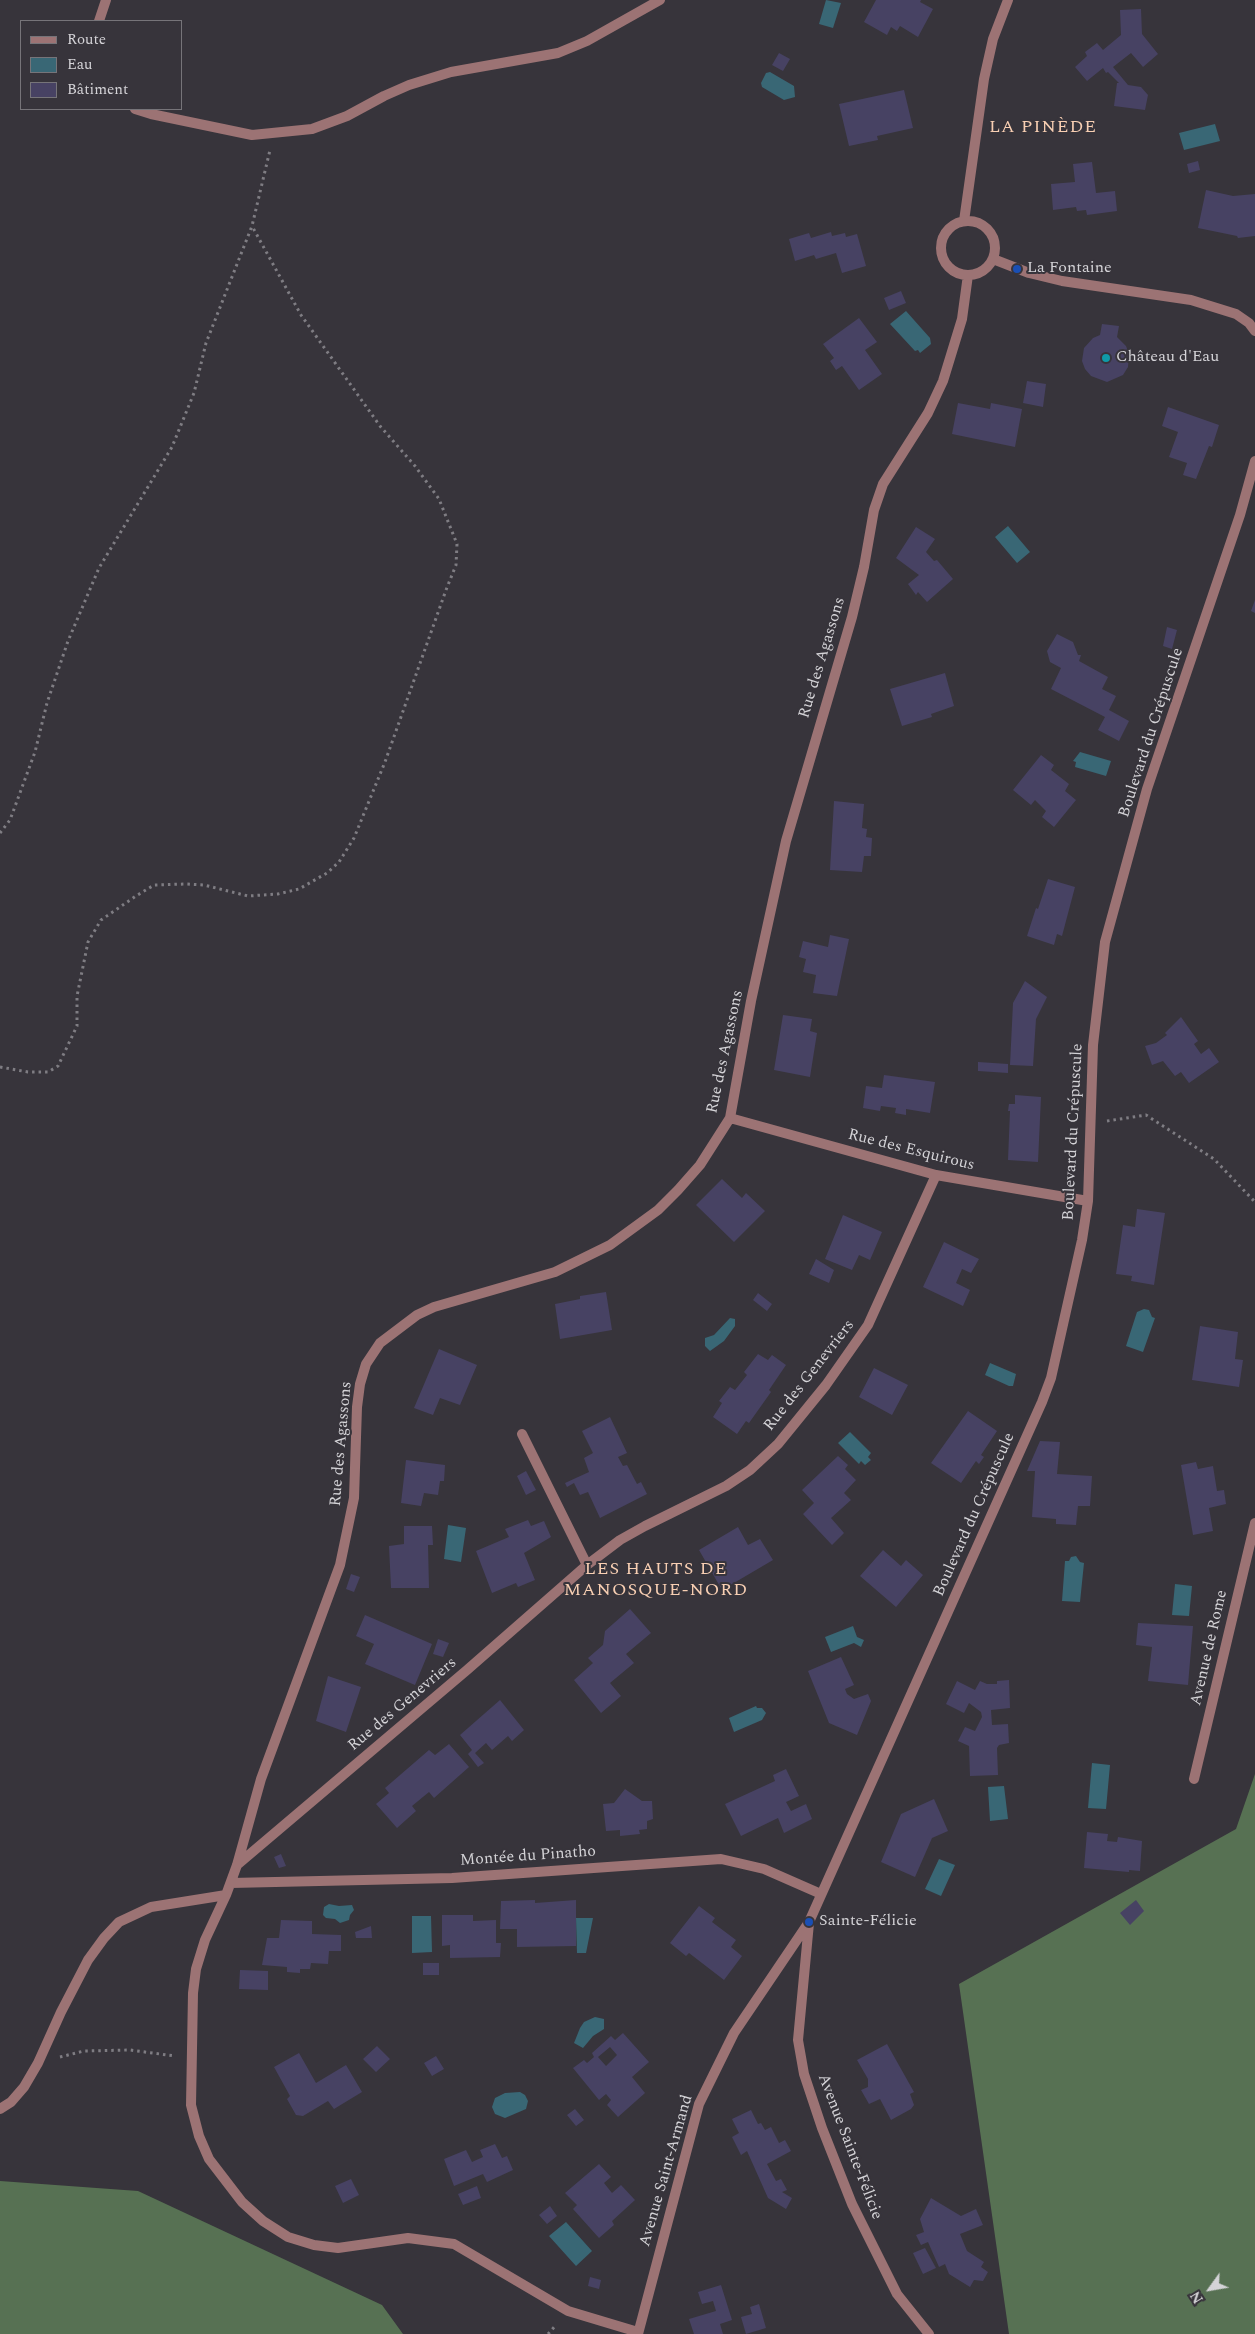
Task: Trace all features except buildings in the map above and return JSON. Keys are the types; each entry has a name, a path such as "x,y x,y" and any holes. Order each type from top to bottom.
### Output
{"street":[{"path":"99,20 106,0"},
{"path":"138,110 252,135 312,129 331,124 400,89 451,72 558,52 587,41 660,0"},
{"path":"964,221 984,79 992,39 1008,0"},
{"path":"964,221 976,222 986,227 992,236 995,247 993,258 987,267 978,273 959,274 951,269 941,254 943,236 948,229 964,221"},
{"path":"993,258 1029,273 1062,281 1199,302 1236,314 1249,323 1255,331"},
{"name":"Rue des Agassons","path":"638,2333 568,2311 454,2244 408,2238 338,2248 314,2245 288,2237 263,2221 242,2202 210,2159 199,2136 191,2105 192,1993 196,1968 205,1940 231,1883 261,1779 340,1565 354,1498 357,1407 360,1384 370,1357 380,1343 417,1315 434,1308 555,1272 610,1245 652,1215 678,1190 700,1165 730,1118 751,1001 786,841 852,617 864,567 874,510 883,484 928,413 944,381 962,319 968,275"},
{"name":"Boulevard du Crépuscule","path":"809,1922 1042,1402 1051,1378 1082,1240 1088,1201 1093,1044 1105,942 1147,789 1240,515 1255,461"},
{"name":"Rue des Esquirous","path":"730,1118 936,1175 1088,1201"},
{"name":"Rue des Genevriers","path":"237,1865 460,1677 586,1565 620,1540 726,1486 750,1470 778,1444 826,1385 868,1325 936,1175"},
{"path":"522,1434 586,1565"},
{"name":"Avenue de Rome","path":"1194,1780 1255,1523"},
{"name":"Montée du Pinatho","path":"231,1883 452,1878 721,1859 764,1869 821,1894"},
{"path":"0,2109 17,2094 38,2063 61,2012 88,1960 104,1938 119,1922 138,1911 151,1907 226,1895"},
{"name":"Avenue Saint-Armand","path":"638,2333 699,2104 734,2033 809,1922"},
{"name":"Avenue Sainte-Félicie","path":"809,1922 798,2040 804,2074 822,2128 856,2212 897,2294 929,2334"}],"path":[{"path":"0,833 10,820 35,752 47,703 75,622 98,568 172,447 194,393 206,343 252,226 273,134"},
{"path":"0,1067 28,1072 48,1072 58,1066 77,1026 78,996 88,942 101,920 136,896 154,886 186,884 204,885 248,896 278,894 300,889 327,873 340,862 354,838 385,762 456,565 456,544 439,499 415,466 380,426 301,315 252,226"},
{"path":"1103,1122 1146,1115 1214,1159 1255,1202"},
{"path":"38,2063 84,2051 130,2050 191,2060"}],"green space":[{"path":"1255,1774 1255,2334 1009,2334 959,1984 1236,1829"},
{"path":"0,2181 138,2191 382,2305 403,2334 0,2334"}],"water":[{"path":"826,0 841,3 833,28 819,24"},
{"path":"770,72 794,86 795,97 784,100 762,87 761,83 766,73"},
{"path":"1215,124 1220,141 1184,150 1179,133"},
{"path":"906,311 930,338 931,344 920,353 918,350 915,351 890,324"},
{"path":"1008,526 1030,552 1017,563 995,537"},
{"path":"1080,752 1111,761 1106,776 1075,767 1076,762 1073,761"},
{"path":"1144,1309 1149,1310 1152,1317 1155,1318 1143,1352 1126,1346 1137,1312"},
{"path":"730,1318 735,1319 735,1326 724,1341 710,1351 705,1346 705,1338 714,1335"},
{"path":"990,1363 1016,1374 1013,1386 985,1375"},
{"path":"850,1432 871,1453 868,1457 871,1460 865,1465 861,1461 859,1464 838,1443"},
{"path":"448,1525 466,1528 461,1562 444,1559"},
{"path":"1076,1556 1080,1562 1084,1563 1080,1602 1062,1601 1065,1561 1069,1561 1071,1557"},
{"path":"1175,1584 1192,1586 1189,1616 1172,1615"},
{"path":"853,1626 857,1637 864,1640 861,1647 854,1643 831,1652 825,1637"},
{"path":"756,1706 757,1708 762,1708 766,1713 762,1720 734,1732 729,1718"},
{"path":"1092,1763 1110,1765 1106,1809 1088,1808"},
{"path":"1004,1786 1008,1819 990,1821 988,1787"},
{"path":"939,1859 955,1865 941,1896 925,1889"},
{"path":"329,1904 339,1906 352,1905 354,1910 349,1920 340,1923 323,1915 324,1907"},
{"path":"412,1916 431,1916 432,1952 412,1953"},
{"path":"576,1918 593,1918 586,1953 577,1953"},
{"path":"595,2017 604,2019 604,2029 593,2036 583,2048 574,2043 584,2022"},
{"path":"520,2092 525,2095 528,2101 526,2109 505,2118 495,2114 492,2107 495,2098 505,2093"},
{"path":"566,2222 592,2251 576,2266 549,2236"}],"place":[{"name":"La Fontaine","path":"1017,269"},
{"name":"Château d'Eau","path":"1106,358"},
{"name":"Sainte-Félicie","path":"809,1922"}],"district":[{"name":"LA PINÈDE","path":"1043,128"},
{"name":"LES HAUTS DE MANOSQUE-NORD","path":"656,1580"}]}
